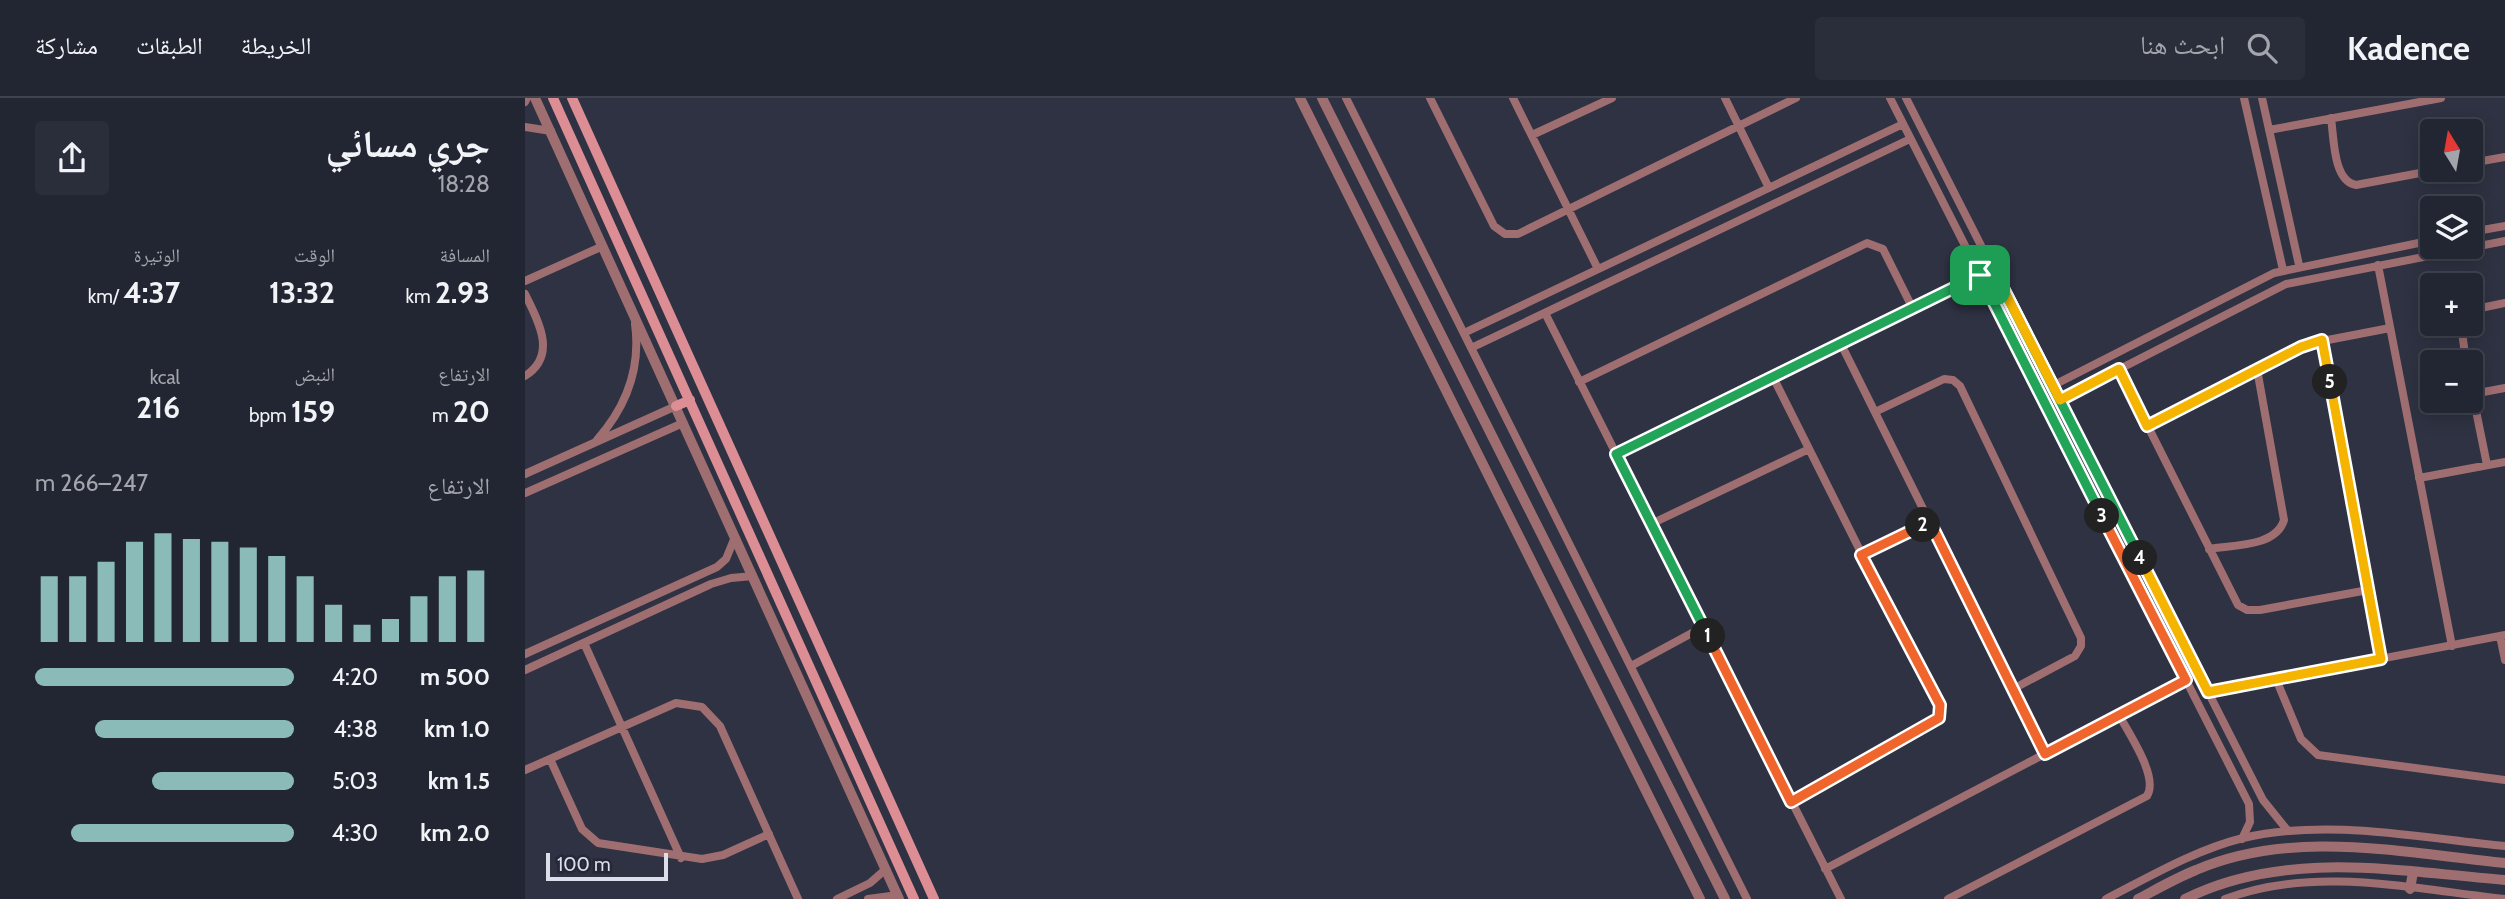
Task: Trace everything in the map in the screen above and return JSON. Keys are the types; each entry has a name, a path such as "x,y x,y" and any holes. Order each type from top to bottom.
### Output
{"main road":[{"path":"553,98 913,899"},
{"path":"572,98 934,899"},
{"path":"676,406 690,400"},
{"path":"745,560 757,554"}],"street":[{"path":"535,98 899,897 868,899"},
{"path":"1300,98 1700,899"},
{"path":"1322,98 1724,899"},
{"path":"1346,98 1747,899"},
{"path":"1430,98 1497,230 1505,234 1518,234 1796,98"},
{"path":"1514,98 1598,270"},
{"path":"1532,135 1612,98"},
{"path":"1725,98 1769,188"},
{"path":"1890,98 2249,804 2249,822 2242,839"},
{"path":"1906,98 2263,800 2287,831"},
{"path":"2244,98 2283,270"},
{"path":"2262,98 2299,265"},
{"path":"2269,130 2436,98"},
{"path":"2331,118 2341,175 2349,184 2420,173"},
{"path":"1464,333 1903,124"},
{"path":"525,127 551,131"},
{"path":"1471,348 1910,139"},
{"path":"2483,161 2505,157"},
{"path":"2483,230 2505,226"},
{"path":"2060,400 2280,286 2505,241"},
{"path":"2052,386 2283,270 2420,242"},
{"path":"1579,382 1867,243 1882,249 1913,309"},
{"path":"525,281 603,246"},
{"path":"2378,265 2452,646"},
{"path":"1616,454 1993,269"},
{"path":"525,294 544,340 537,364 525,376"},
{"path":"2483,308 2505,303"},
{"path":"1545,313 1841,899"},
{"path":"595,442 610,425 631,383 636,360 633,314"},
{"path":"2147,426 2304,345 2390,328"},
{"path":"2322,340 2381,659"},
{"path":"1841,344 2045,754"},
{"path":"2119,369 2235,600 2247,610 2368,590"},
{"path":"2209,549 2270,538 2280,529 2284,520 2257,369"},
{"path":"1773,377 1861,555 1940,705 1941,715 1934,723 1791,802"},
{"path":"1875,412 1944,379 1953,380 1960,386 2081,642 2075,656 2013,689"},
{"path":"2483,389 2505,388"},
{"path":"525,474 676,406"},
{"path":"2477,413 2487,465"},
{"path":"525,493 683,423"},
{"path":"631,427 638,433 638,443"},
{"path":"1651,524 1809,449"},
{"path":"2419,478 2505,462"},
{"path":"1861,555 1930,522"},
{"path":"525,654 717,567 726,559 735,537"},
{"path":"525,670 711,584 753,576"},
{"path":"1631,666 1703,627"},
{"path":"2208,692 2503,636 2505,660"},
{"path":"584,643 681,858"},
{"path":"2276,679 2301,739 2318,755 2505,780"},
{"path":"1825,869 2186,680"},
{"path":"525,770 676,703 702,707 720,726 798,899"},
{"path":"1948,899 2147,796 2151,788 2150,776 2119,715"},
{"path":"550,759 589,837 598,843 681,858 702,859 723,855 769,834"},
{"path":"2106,899 2192,856 2242,839 2287,831 2330,830 2505,846"},
{"path":"2138,899 2195,870 2273,849 2321,845 2505,863"},
{"path":"2273,849 2277,870"},
{"path":"2185,899 2219,884 2277,870 2316,866 2505,880"},
{"path":"837,899 870,883 886,869"},
{"path":"2410,889 2413,872"},
{"path":"2225,899 2265,887 2319,881 2505,899"}],"route":[{"path":"1980,275 1616,454 1791,802 1939,718 1940,705 1861,555 1930,522 2045,754 2186,680 1980,275 1993,269 2208,692 2381,659 2322,340 2301,347 2147,426 2119,369 2060,400 1993,269 1980,275"}]}
